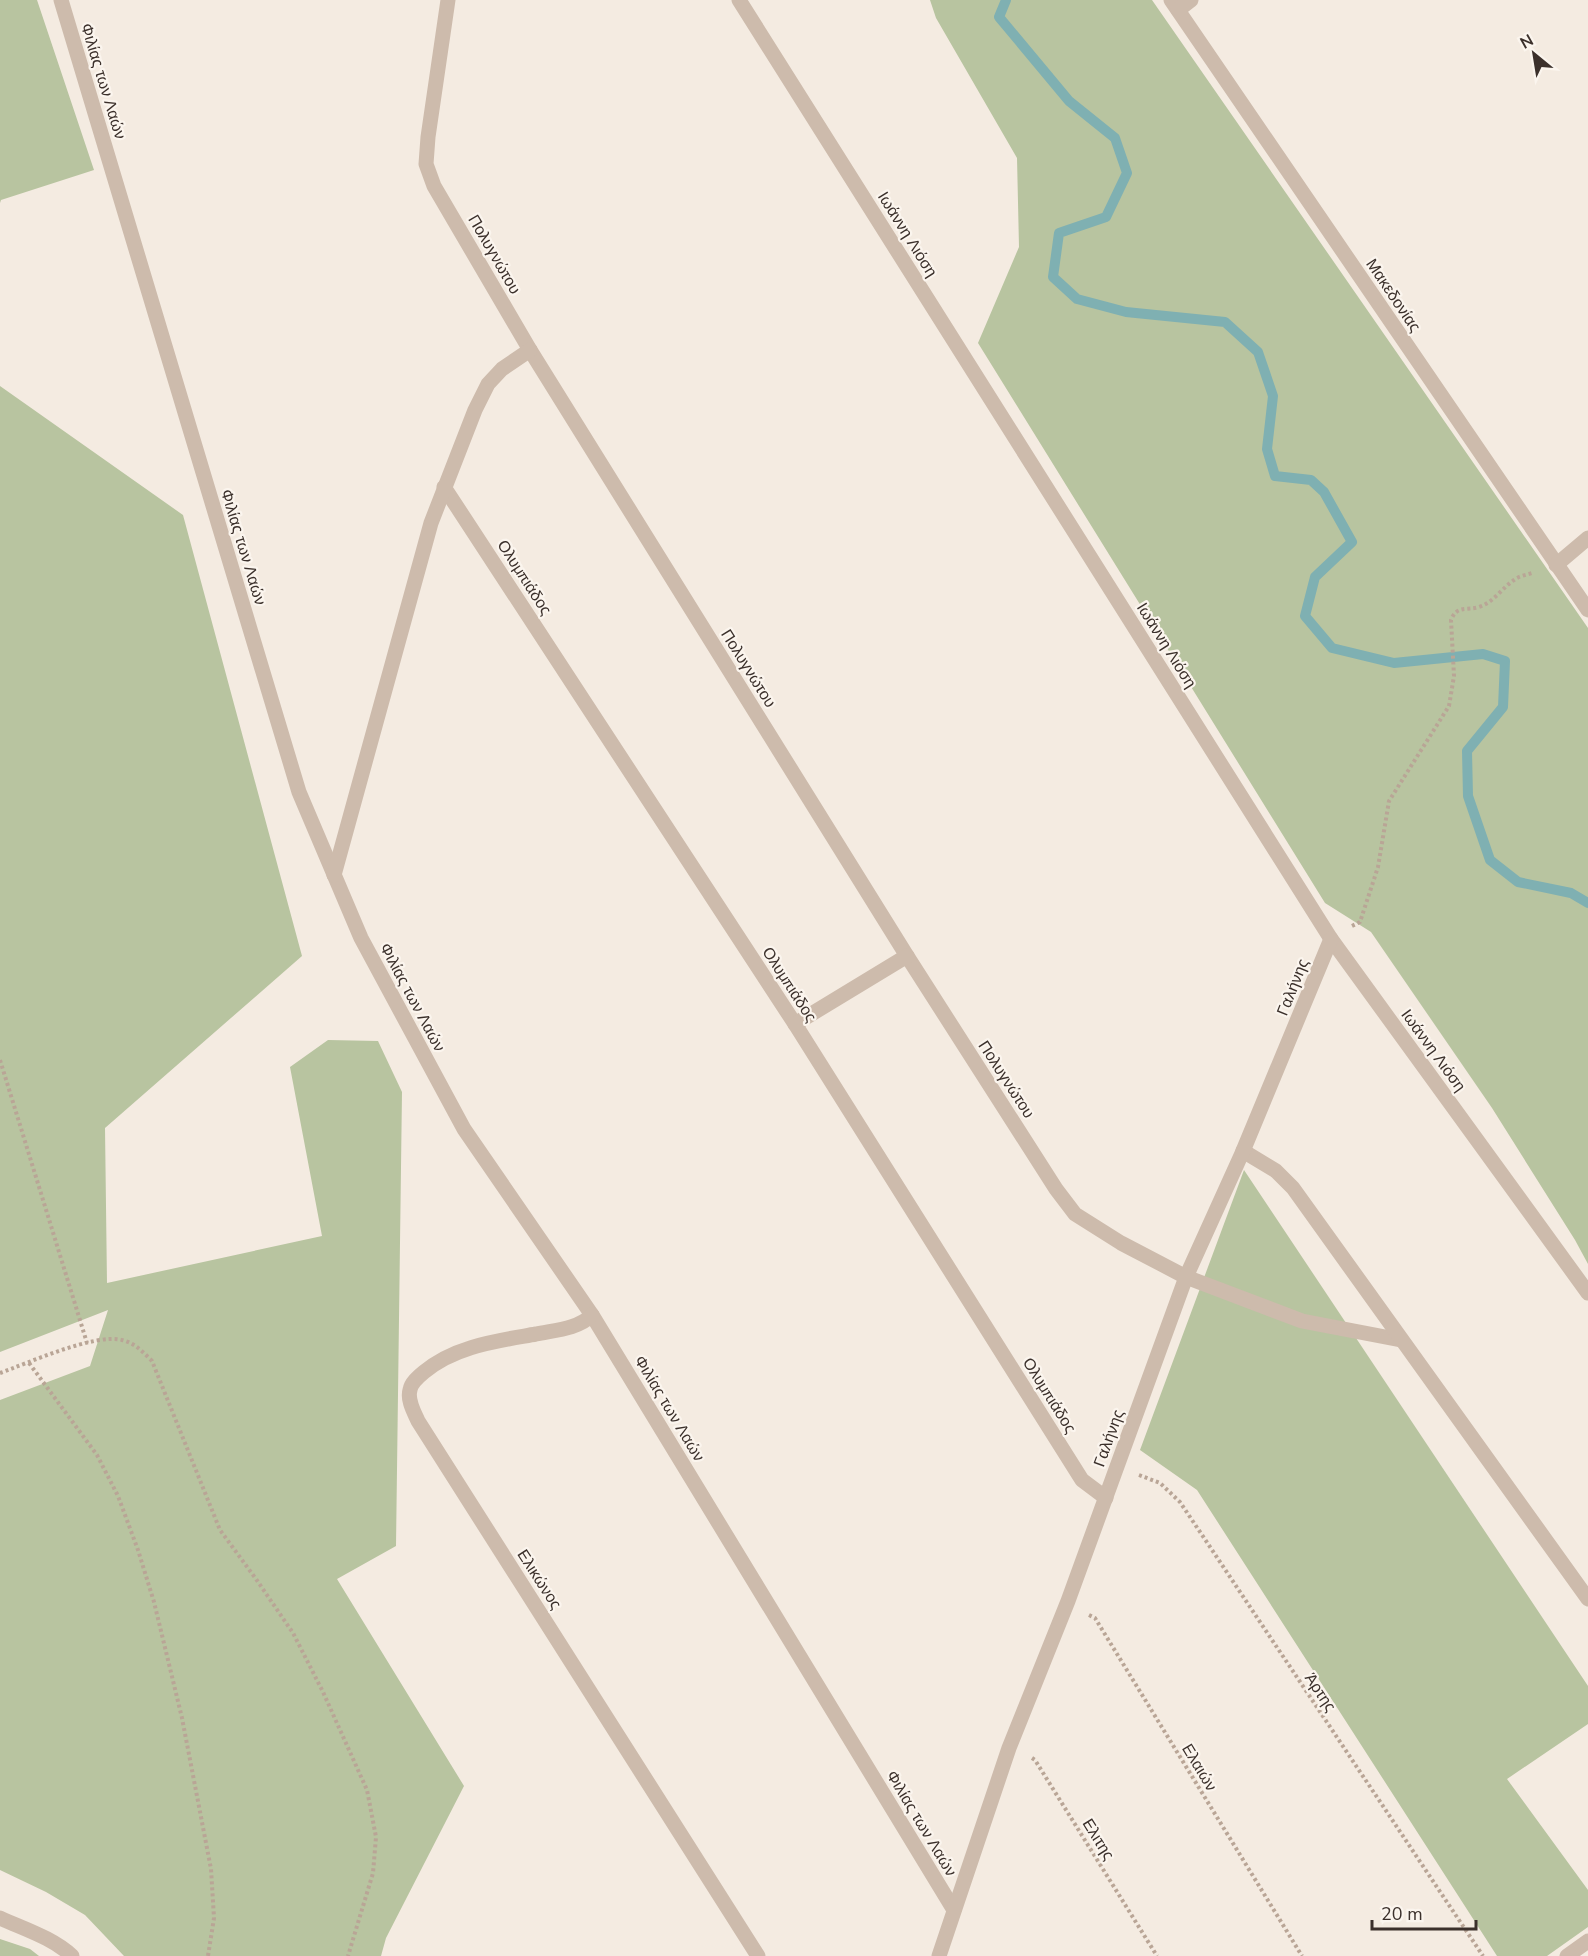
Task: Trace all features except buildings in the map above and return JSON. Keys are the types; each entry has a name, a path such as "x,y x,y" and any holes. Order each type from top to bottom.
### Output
{"street":[{"name":"Φιλίας των Λαών","path":"61,0 299,792 361,938 464,1129 592,1315 954,1910"},
{"name":"Πολυγνώτου","path":"448,0 428,137 426,164 434,186 530,350 907,956 1056,1189 1075,1214 1121,1243 1186,1277 1302,1321 1401,1340"},
{"name":"Ιωάννη Λιόση","path":"739,0 1331,939 1588,1293"},
{"path":"1174,5 1191,0"},
{"name":"Μακεδονίας","path":"1174,5 1588,610"},
{"path":"334,875 431,523 444,487 488,384 502,369 530,350"},
{"name":"Ολυμπιάδος","path":"444,487 795,1024 1082,1480 1106,1498"},
{"path":"1556,565 1588,538"},
{"name":"Γαλήνης","path":"939,1956 1009,1748 1068,1602 1186,1277 1243,1151 1331,939"},
{"path":"795,1024 907,956"},
{"path":"1243,1151 1276,1171 1293,1188 1588,1599"},
{"name":"Ελικώνος","path":"592,1315 587,1320 567,1328 486,1343 460,1352 429,1368 418,1377 409,1390 410,1403 418,1421 759,1956"},
{"path":"0,1918 65,1949 72,1956"},
{"path":"1567,1956 1588,1941"}],"path":[{"path":"1331,939 1359,922 1378,867 1389,801 1449,705 1454,676 1451,620 1454,613 1462,608 1478,607 1492,599 1515,579 1556,565"},
{"path":"0,1060 87,1343"},
{"path":"0,1373 103,1338 121,1340 138,1347 152,1361 219,1530 293,1633 323,1692 367,1790 376,1837 373,1873 348,1956"},
{"path":"29,1363 98,1455 118,1496 151,1591 183,1718 211,1869 214,1918 208,1956"},
{"name":"Άρτης","path":"1117,1466 1160,1483 1180,1502 1484,1956"},
{"name":"Ελαιών","path":"1068,1602 1095,1618 1302,1956"},
{"name":"Ελιτης","path":"1009,1748 1035,1760 1157,1956"}],"green space":[{"path":"0,0 37,0 94,170 1,200 0,203"},
{"path":"930,0 1152,0 1588,628 1588,1264 1492,1108 1371,932 1325,903 978,343 1019,247 1017,158 936,18"},
{"path":"0,386 183,515 302,956 105,1128 107,1283 322,1236 290,1067 328,1040 378,1041 402,1092 396,1546 337,1579 464,1786 386,1938 381,1956 124,1956 85,1915 46,1892 0,1870 0,1400 90,1366 108,1310 0,1352"},
{"path":"1244,1170 1588,1686 1588,1724 1507,1779 1588,1890 1588,1927 1547,1956 1497,1956 1197,1490 1140,1450"},
{"path":"0,1939 30,1949 39,1956 0,1956"}],"waterway":[{"path":"1006,0 999,17 1069,101 1115,138 1127,173 1106,217 1059,233 1053,277 1077,299 1126,312 1225,322 1258,352 1273,396 1267,449 1275,476 1311,480 1324,492 1352,542 1315,577 1305,616 1332,648 1394,663 1483,654 1505,661 1503,707 1467,751 1468,796 1490,860 1518,882 1571,893 1588,903"}]}
